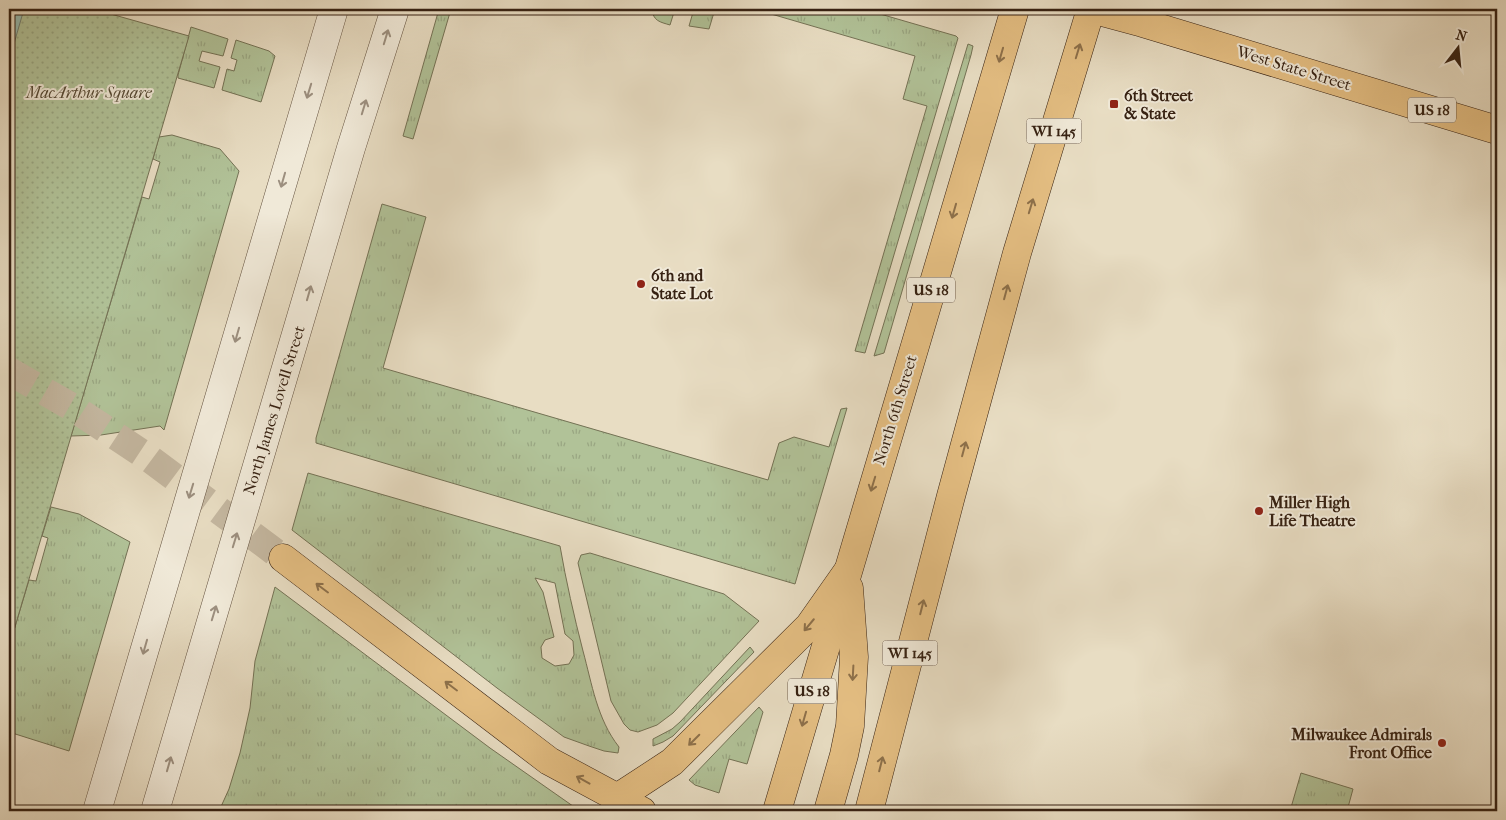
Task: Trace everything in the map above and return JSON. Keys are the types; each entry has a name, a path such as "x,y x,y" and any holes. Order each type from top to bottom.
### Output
{"main road":[{"name":"North 6th Street","path":"777,811 1015,9"},
{"name":"West State Street","path":"1091,9 1161,28 1497,130"},
{"name":"WI 145","path":"869,811 1017,253 1091,9"},
{"path":"283,558 549,761 642,811"},
{"path":"617,798 679,755 809,626 848,572"},
{"path":"828,811 850,726 854,657 848,572"}],"street":[{"path":"97,811 334,9"},
{"name":"North James Lovell Street","path":"155,811 348,158 395,9"}],"green space":[{"name":"MacArthur Square","path":"9,9 93,9 189,36 9,647"},
{"path":"439,9 451,9 413,139 403,136"},
{"path":"652,9 675,9 670,25 655,19"},
{"path":"694,9 715,9 709,29 689,26"},
{"path":"754,9 863,9 958,38 865,353 855,351 927,106 903,99 915,56"},
{"path":"191,27 228,39 223,56 202,51 199,61 220,67 214,88 178,78"},
{"path":"236,40 269,51 275,56 261,102 222,90 227,69 234,71 237,60 231,58"},
{"path":"968,44 973,46 971,55 884,353 874,356"},
{"path":"172,135 220,149 239,171 164,430 160,426 101,435 71,436 142,197 149,199 160,162 153,159 159,137"},
{"path":"382,204 426,217 383,368 768,480 779,443 794,437 829,447 841,409 847,408 795,584 316,443"},
{"path":"308,473 560,546 573,612 600,713 619,747 618,753 604,751 564,737 497,688 292,530","holes":["535,578 555,583 565,634 573,641 574,655 569,664 555,666 542,658 541,647 545,640 554,637 543,592"]},
{"path":"51,507 79,514 130,542 69,751 9,732 9,647 29,580 36,581 48,538 42,536"},
{"path":"590,553 724,594 759,621 673,713 657,725 638,732 630,730 624,724 611,701 578,563 581,555"},
{"path":"275,587 490,748 580,811 219,811 229,789 240,753 250,708 255,661"},
{"path":"750,647 754,652 673,736 653,746 653,739 672,729 680,722"},
{"path":"759,707 763,712 747,764 729,759 719,793 695,785 689,780"},
{"path":"1301,773 1353,789 1347,811 1290,811"}],"water":[{"path":"9,9 24,9 9,61"}],"tunnel":[{"path":"9,371 72,407 146,456 283,558"}],"place":[{"name":"6th Street & State","path":"1114,104"},
{"name":"6th and State Lot","path":"641,284"},
{"name":"Miller High Life Theatre","path":"1259,511"},
{"name":"Milwaukee Admirals Front Office","path":"1442,743"}]}
